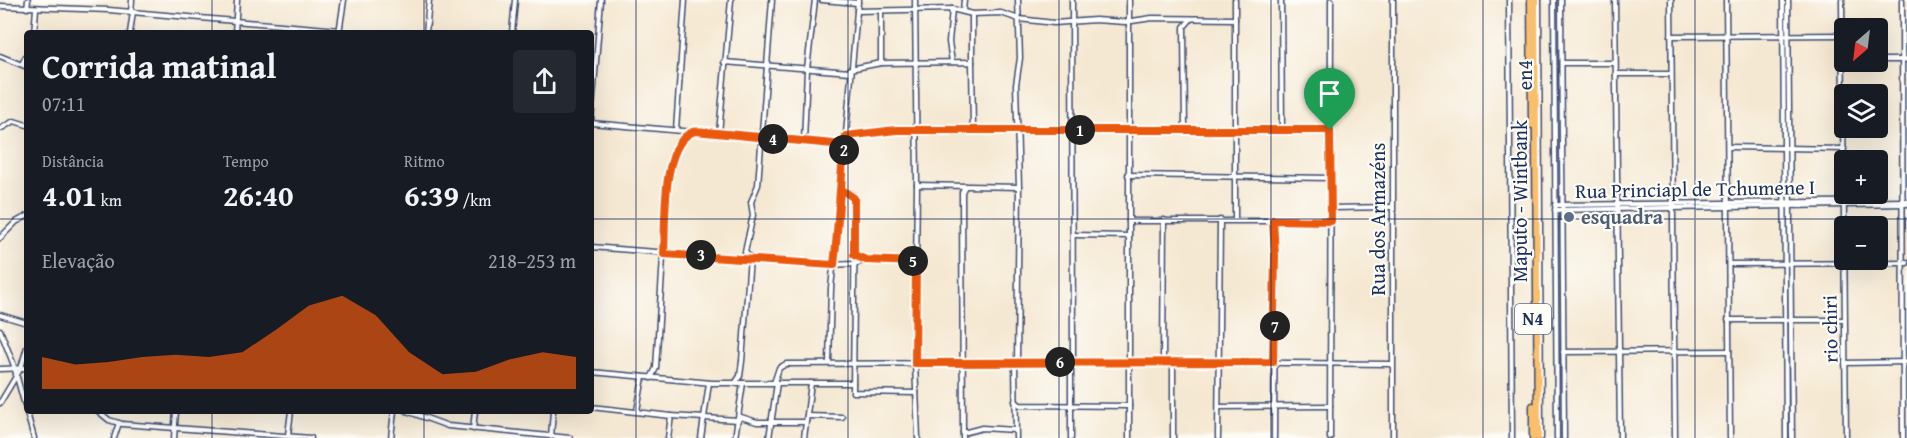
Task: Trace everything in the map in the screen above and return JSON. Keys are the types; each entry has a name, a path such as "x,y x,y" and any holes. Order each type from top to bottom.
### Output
{"highway":[{"name":"Maputo - Wintbank","path":"1531,0 1533,438"},
{"name":"Maputo - Wintbank","path":"1537,0 1540,438"}],"street":[{"path":"27,8 28,0"},
{"path":"130,30 132,0"},
{"path":"235,30 237,0"},
{"path":"339,30 344,0"},
{"path":"426,30 429,0"},
{"path":"512,30 515,0"},
{"path":"594,86 601,0"},
{"path":"676,130 685,0"},
{"path":"719,133 731,0"},
{"path":"735,438 743,383 740,376 750,258 745,252 752,218 751,202 758,185 772,0"},
{"path":"804,142 807,69 815,0"},
{"path":"822,0 858,2 834,265 829,363"},
{"path":"915,0 918,185 915,363 918,438"},
{"path":"963,11 964,0"},
{"path":"1016,438 1019,187 1016,85 1020,63 1018,0"},
{"path":"1071,438 1070,372 1074,235 1074,22 1072,0"},
{"path":"1129,0 1130,438"},
{"path":"1235,0 1235,220"},
{"path":"1281,0 1282,130"},
{"path":"1330,438 1331,0"},
{"name":"Rua dos Armazéns","path":"1393,0 1393,438"},
{"path":"1509,0 1512,438"},
{"path":"1554,0 1557,438"},
{"path":"1561,0 1564,438"},
{"path":"1615,0 1620,438"},
{"path":"1671,0 1675,438"},
{"path":"1726,0 1730,438"},
{"path":"1783,0 1786,35"},
{"path":"1787,264 1789,205 1786,35 1788,0"},
{"name":"rio chiri","path":"1842,0 1843,18"},
{"path":"1902,0 1904,60 1903,438"},
{"path":"0,6 132,12 318,30"},
{"path":"34,30 36,9"},
{"path":"857,11 952,9 972,14 1001,13 1019,19 1074,22 1129,22 1144,19 1235,20"},
{"path":"952,9 950,42 952,62"},
{"path":"881,12 881,63"},
{"path":"972,14 973,130"},
{"path":"1176,19 1184,27"},
{"path":"1185,130 1184,27 1190,20"},
{"path":"1671,36 1834,35"},
{"path":"0,56 24,66"},
{"path":"21,64 24,59"},
{"path":"1888,60 1904,60"},
{"path":"724,62 850,70 881,63 972,62"},
{"path":"1562,63 1616,63"},
{"name":"rio chiri","path":"1844,72 1844,149"},
{"path":"1616,74 1671,74"},
{"path":"0,129 15,121 24,124"},
{"path":"594,123 844,145"},
{"path":"847,125 853,133"},
{"path":"670,130 675,133 678,143"},
{"path":"846,136 853,133 916,130 1330,130"},
{"path":"651,378 656,368 668,178 678,143 684,135 695,131"},
{"path":"1729,147 1844,149"},
{"path":"1787,148 1783,205 1792,438"},
{"path":"1128,175 1331,178"},
{"path":"918,185 1019,187"},
{"path":"959,186 962,192 963,435 982,428 1016,430"},
{"path":"962,192 965,186"},
{"path":"841,189 854,198 853,383 855,394 916,393"},
{"name":"Rua Princiapl de Tchumene I","path":"1888,203 1904,202"},
{"name":"Rua Princiapl de Tchumene I","path":"1555,208 1843,204"},
{"name":"rio chiri","path":"1843,204 1843,216"},
{"path":"1331,208 1392,207"},
{"path":"0,238 16,222 24,218"},
{"path":"1163,362 1164,220"},
{"path":"1218,438 1220,220"},
{"path":"1273,220 1275,256 1274,438"},
{"path":"1129,221 1331,221"},
{"path":"1074,235 1129,236"},
{"path":"594,248 834,265 854,264 866,260"},
{"path":"854,255 866,260 916,262"},
{"path":"1888,263 1904,263"},
{"path":"1729,264 1834,264"},
{"name":"rio chiri","path":"1844,270 1846,438"},
{"path":"0,315 24,322"},
{"path":"1728,320 1844,320"},
{"path":"1786,438 1788,320"},
{"path":"0,330 24,406"},
{"path":"1563,352 1729,351"},
{"path":"822,363 828,356"},
{"path":"1061,362 1070,372"},
{"path":"1173,362 1173,438"},
{"path":"769,438 776,383 779,368 783,364 1273,362 1392,364"},
{"path":"1845,363 1904,362"},
{"path":"0,369 24,368"},
{"path":"0,404 15,378 24,368"},
{"path":"656,368 660,378"},
{"path":"594,372 709,382 853,383"},
{"path":"736,382 740,376"},
{"path":"637,411 643,377"},
{"path":"701,438 709,382"},
{"path":"805,438 811,383"},
{"path":"1015,401 1020,405 1129,406"},
{"path":"1015,410 1020,405"},
{"path":"594,406 671,416 738,420 741,417 771,422 806,422"},
{"path":"1219,407 1330,406"},
{"path":"26,414 34,438"},
{"path":"103,414 119,423 311,438"},
{"path":"174,438 176,414"},
{"path":"288,435 291,414"},
{"path":"391,438 394,414"},
{"path":"414,414 438,425 517,436 570,438"},
{"path":"473,429 474,414"},
{"path":"551,437 553,414"},
{"path":"668,438 671,416"},
{"path":"807,416 842,417"},
{"path":"114,438 119,423"}],"place":[{"name":"esquadra","path":"1569,217"}],"route":[{"path":"1330,130 896,130 853,133 845,139 844,154 842,172 840,197 839,217 834,265 664,254 666,192 669,173 678,143 685,135 695,131 844,145 842,172 841,189 851,193 854,198 854,255 866,260 916,262 915,363 1257,364 1273,362 1275,318 1273,220 1331,221 1330,130"}]}
